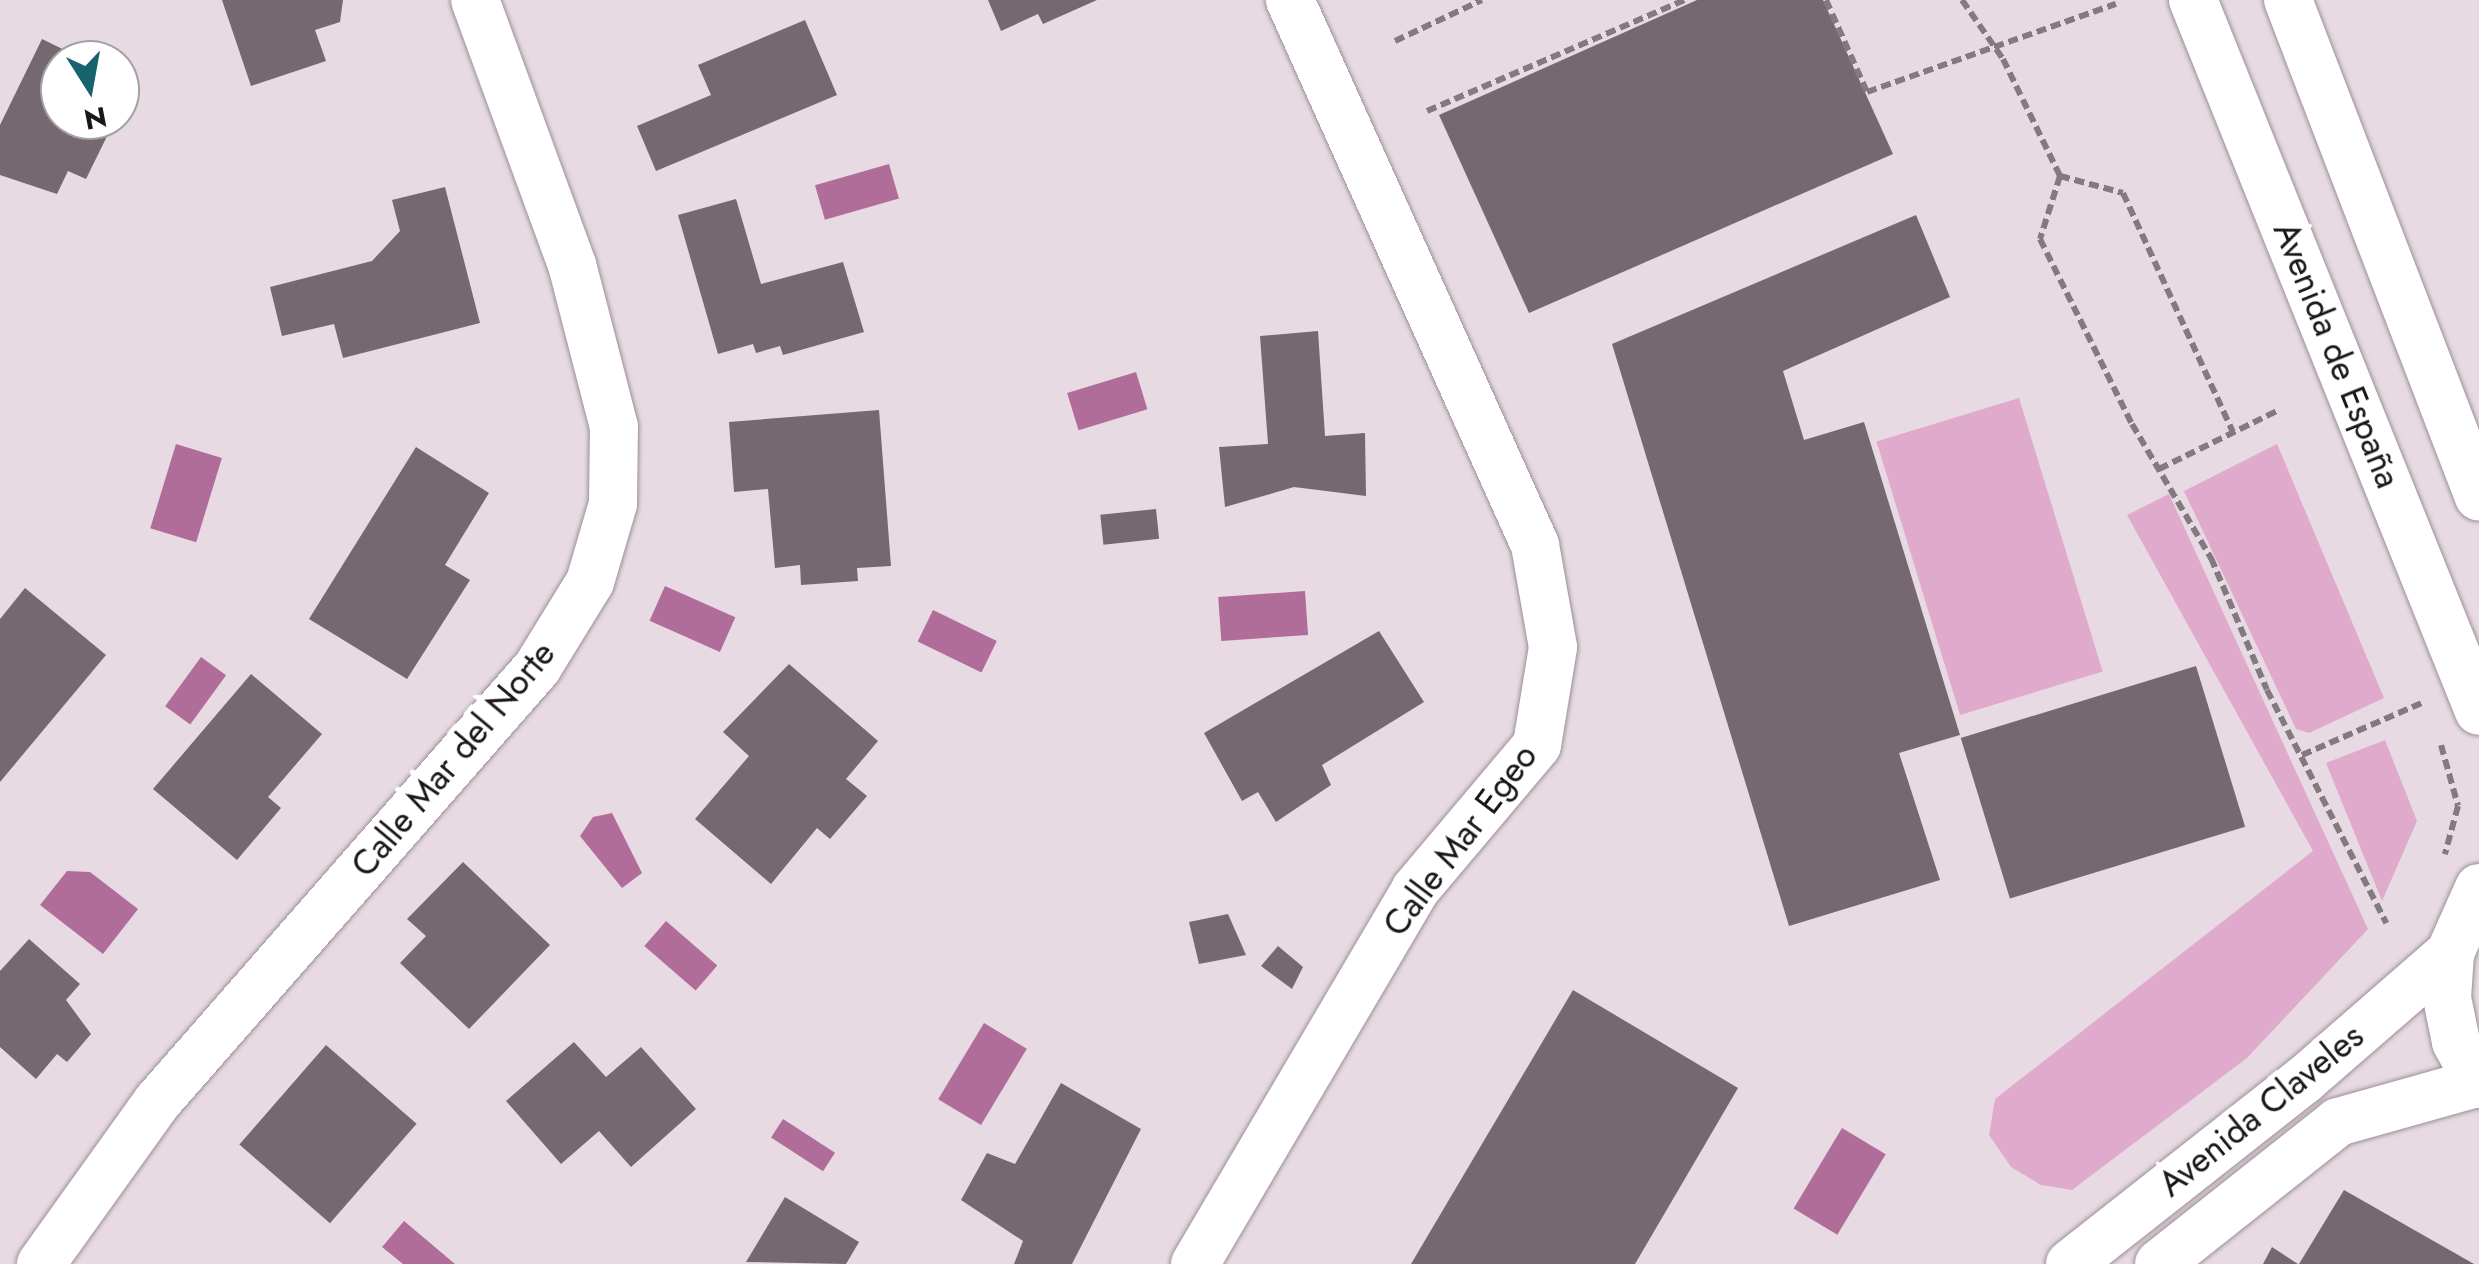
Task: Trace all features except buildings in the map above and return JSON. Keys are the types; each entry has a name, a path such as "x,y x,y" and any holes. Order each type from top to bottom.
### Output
{"street":[{"name":"Calle Mar del Norte","path":"41,1264 157,1102 537,668 590,582 612,504 614,427 572,265 475,0"},
{"name":"Calle Mar Egeo","path":"1195,1264 1415,890 1537,745 1553,648 1534,545 1290,0"},
{"name":"Avenida de España","path":"2194,0 2479,711"},
{"path":"2288,0 2479,497"},
{"path":"2159,1264 2338,1122 2478,1083 2447,998 2450,952 2479,888"},
{"name":"Avenida Claveles","path":"2070,1264 2311,1075 2450,952"}],"path":[{"path":"1395,41 1482,0"},
{"path":"1427,111 1686,0"},
{"path":"1826,0 1867,92 2116,4"},
{"path":"1962,0 1997,49 2060,176 2040,240 2159,469 2211,558 2302,755 2386,923"},
{"path":"2060,176 2123,192 2233,432"},
{"path":"2159,469 2277,411"},
{"path":"2302,755 2432,698"}],"shaded area":[{"path":"889,164 899,199 825,220 815,185"},
{"path":"1136,372 1147,409 1079,430 1067,393"},
{"path":"2019,398 2103,672 1960,715 1877,442"},
{"path":"176,444 222,458 196,542 150,528"},
{"path":"2277,444 2384,698 2309,733 2296,729 2184,491"},
{"path":"2169,494 2368,929 2247,1058 2072,1190 2041,1185 2011,1167 1989,1135 1995,1099 2313,851 2127,515"},
{"path":"665,586 735,617 720,652 650,621"},
{"path":"1305,591 1308,635 1221,641 1218,597"},
{"path":"933,610 997,641 981,673 918,641"},
{"path":"201,657 226,675 190,725 165,706"},
{"path":"2385,740 2417,821 2382,901 2326,763"},
{"path":"612,813 642,873 622,888 580,836 593,817"},
{"path":"67,871 90,872 138,909 103,954 40,905"},
{"path":"666,921 717,966 696,991 644,946"},
{"path":"984,1023 1027,1049 981,1125 938,1099"},
{"path":"783,1119 835,1153 823,1171 771,1137"},
{"path":"1842,1128 1886,1154 1837,1235 1794,1209"},
{"path":"404,1221 455,1264 403,1264 382,1247"}]}
